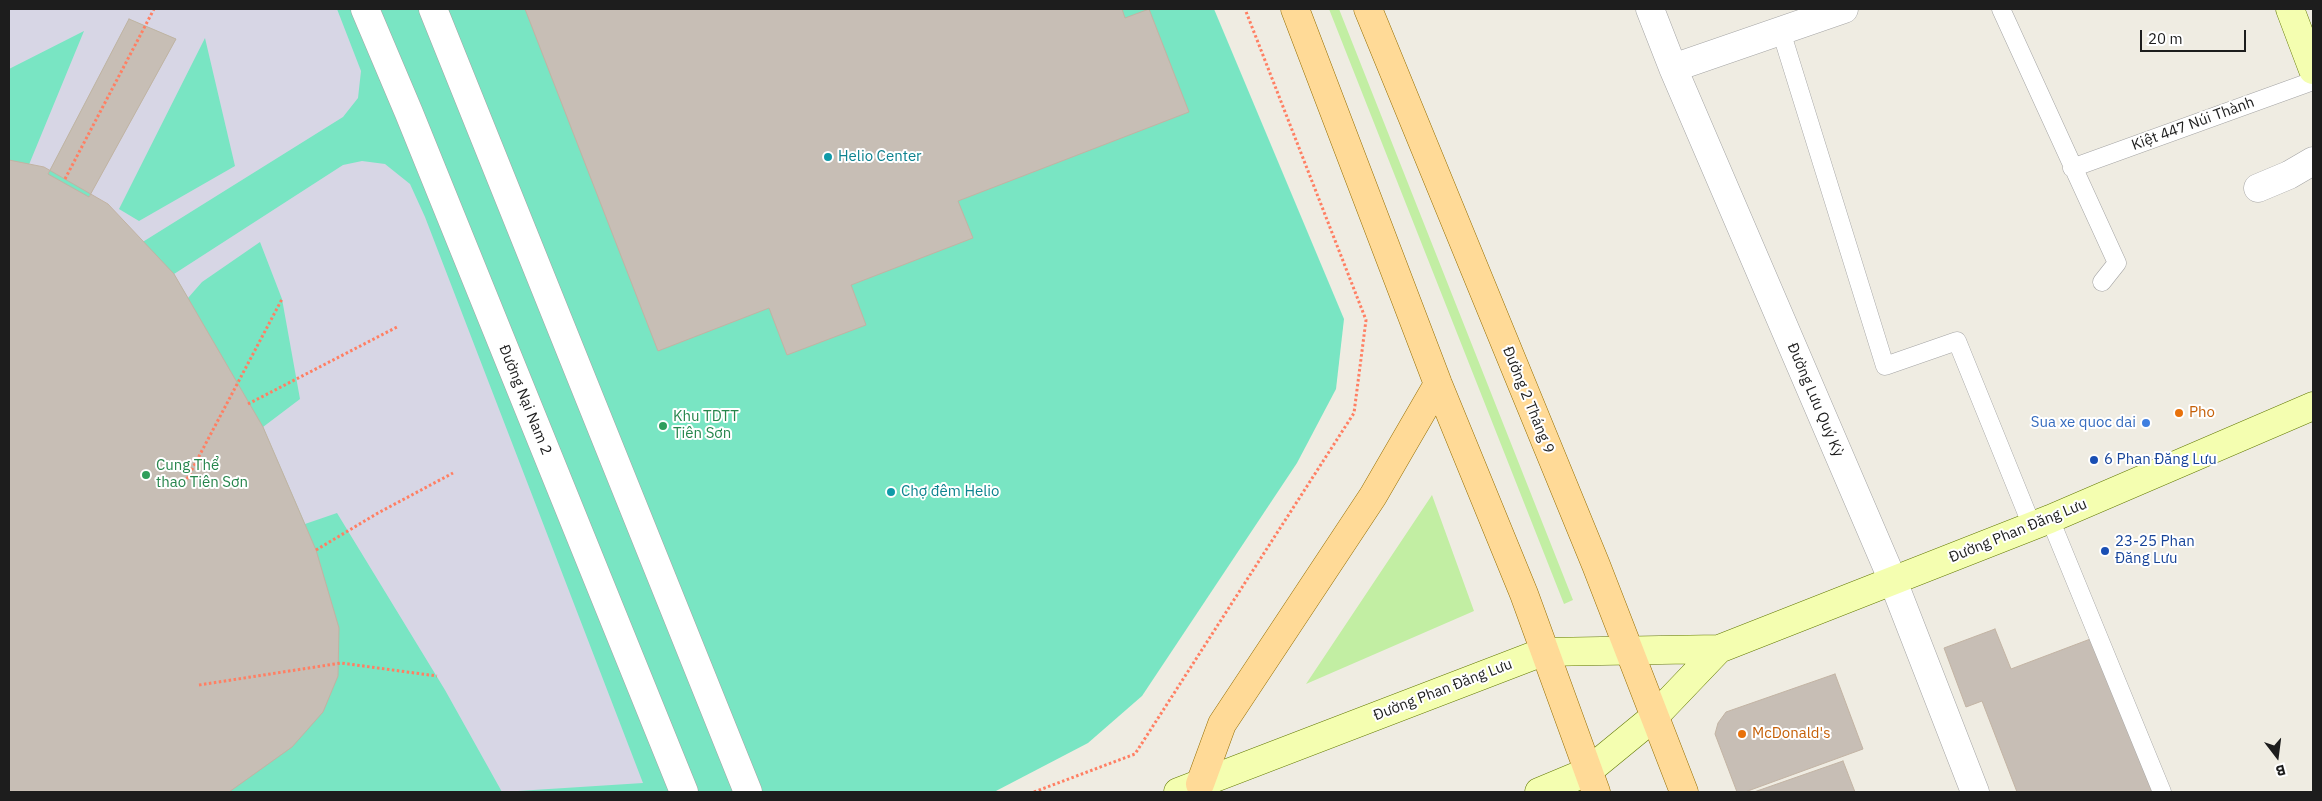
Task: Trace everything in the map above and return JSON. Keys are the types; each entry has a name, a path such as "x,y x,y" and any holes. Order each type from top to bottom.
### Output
{"main road":[{"path":"1295,9 1438,384 1524,594 1543,652 1591,782"},
{"name":"Đường 2 Tháng 9","path":"1368,9 1684,792"},
{"path":"1189,788 1222,724 1373,496 1438,384"}],"street":[{"name":"Đường Nại Nam 2","path":"365,9 409,113 684,792"},
{"path":"433,9 748,792"},
{"name":"Đường Lưu Quý Kỳ","path":"1650,9 1672,68 1893,581 1975,792"},
{"path":"1672,68 1844,9"},
{"path":"2290,9 2313,70"},
{"path":"2258,188 2288,175 2313,161"},
{"name":"Đường Phan Đăng Lưu","path":"1189,788 1543,652 1719,649 2041,523 2313,406"},
{"name":"Đường Phan Đăng Lưu","path":"1538,792 1591,782 1719,649"}],"lane":[{"path":"2001,9 2057,127 2072,168 2116,263 2102,282"},
{"path":"1781,30 1886,366 1958,341 2162,792"},
{"name":"Kiệt 447 Núi Thành","path":"2072,168 2313,80"}],"path":[{"path":"65,179 154,9"},
{"path":"1034,792 1135,754 1354,413 1366,320 1245,9"},
{"path":"188,479 282,299"},
{"path":"248,404 397,327"},
{"path":"316,550 378,513 453,473"},
{"path":"200,685 341,663 437,676"}],"green space":[{"name":"Khu TDTT Tiên Sơn","path":"9,9 1214,9 1344,319 1336,389 1297,463 1142,696 1088,743 994,792 9,792"},
{"path":"1329,9 1339,9 1573,600 1564,604"},
{"path":"1432,495 1474,611 1306,684"}],"shaded area":[{"path":"9,9 337,9 361,71 358,98 343,117 133,248 86,202 176,39 129,19 48,174 28,167 84,31 9,69","holes":["205,38 235,166 139,221 119,209"]},
{"path":"362,161 385,164 410,184 425,217 643,783 502,792 445,690 337,513 305,524 263,427 300,399 282,299 260,242 202,282 188,298 174,274 343,165"}],"building":[{"name":"Helio Center","path":"525,9 1122,9 1125,18 1149,9 1189,112 958,201 973,238 851,285 866,325 787,355 769,308 658,351"},
{"path":"129,19 176,39 89,197 48,174"},
{"name":"Cung Thể thao Tiên Sơn","path":"9,160 44,167 108,204 174,274 263,427 316,550 339,628 338,676 323,712 292,747 229,792 9,792"},
{"path":"1995,629 2011,669 2093,638 2152,792 2017,792 1982,701 1966,707 1944,648"},
{"path":"1835,674 1863,749 1745,792 1737,792 1715,734 1718,723 1726,712"},
{"path":"1843,761 1855,792 1754,792"}],"place":[{"name":"Helio Center","path":"828,157"},
{"name":"Pho","path":"2179,413"},
{"name":"Sua xe quoc dai","path":"2146,423"},
{"name":"Khu TDTT Tiên Sơn","path":"663,426"},
{"name":"6 Phan Đăng Lưu","path":"2094,460"},
{"name":"Cung Thể thao Tiên Sơn","path":"146,475"},
{"name":"Chợ đêm Helio","path":"891,492"},
{"name":"23-25 Phan Đăng Lưu","path":"2105,551"},
{"name":"McDonald's","path":"1742,734"}]}
